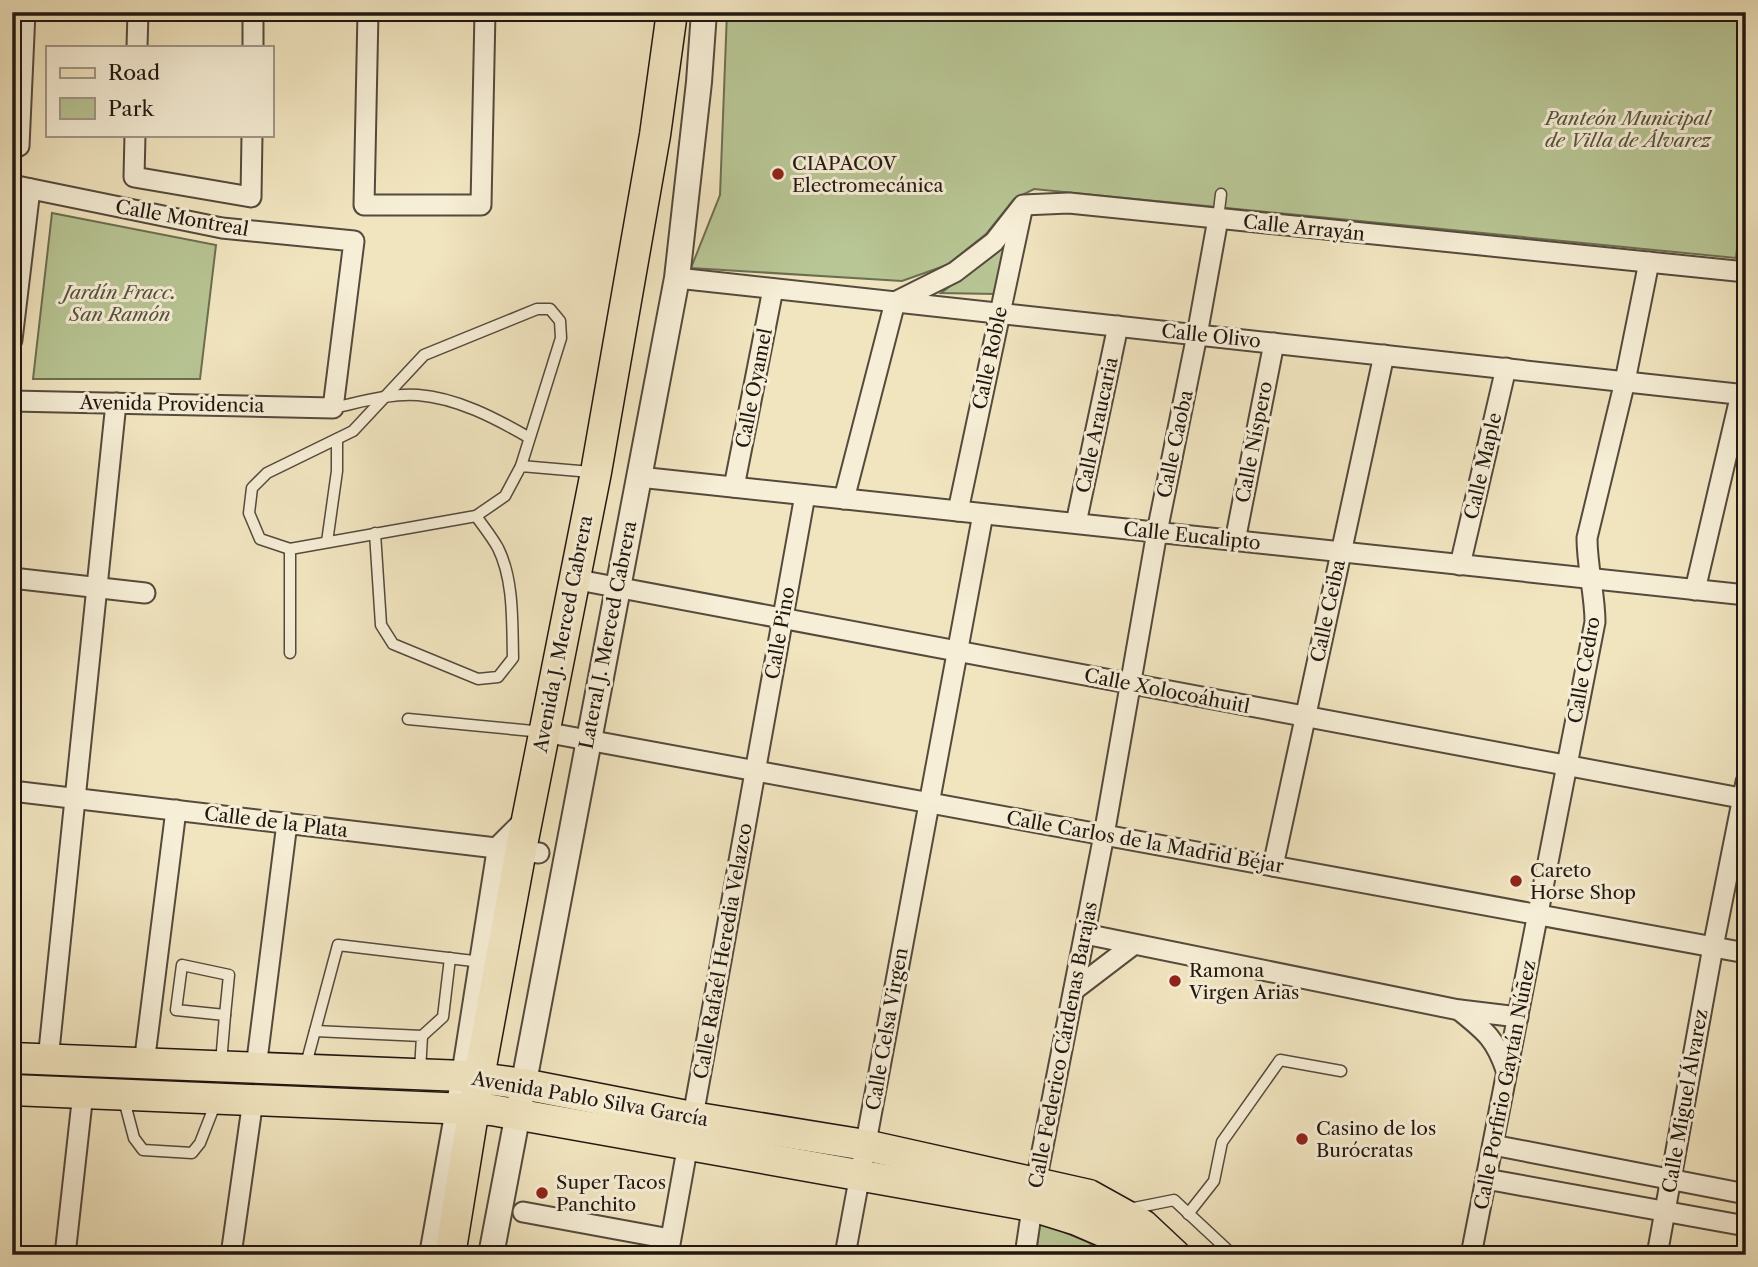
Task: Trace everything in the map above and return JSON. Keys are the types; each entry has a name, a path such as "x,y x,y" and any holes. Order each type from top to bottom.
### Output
{"main road":[{"name":"Avenida J. Merced Cabrera","path":"467,1255 520,850 527,821 564,735 596,472 655,135 672,12"},
{"name":"Avenida J. Merced Cabrera","path":"520,850 564,735 603,585 680,88 687,12"},
{"name":"Avenida Pablo Silva García","path":"12,1058 491,1079 860,1175 1034,1194"},
{"name":"Avenida Pablo Silva García","path":"12,1090 486,1110 690,1131 866,1145 1034,1194"},
{"name":"Avenida J. Merced Cabrera","path":"450,1255 486,1110"},
{"path":"1034,1194 1090,1195 1143,1225 1175,1255"},
{"path":"1034,1194 1077,1220 1114,1236 1135,1255"}],"street":[{"path":"19,146 25,12"},
{"path":"137,46 138,12"},
{"path":"253,12 253,46"},
{"path":"368,12 364,205 481,205 485,12"},
{"name":"Lateral J. Merced Cabrera","path":"603,585 639,477 677,278 704,12"},
{"path":"135,136 134,177 251,197 252,136"},
{"path":"12,340 21,187"},
{"name":"Calle Montreal","path":"21,187 222,228 354,241 333,408"},
{"name":"Calle Arrayán","path":"1023,205 1069,203 1746,272"},
{"path":"844,499 895,302 955,272 994,242 1023,205"},
{"name":"Calle Roble","path":"958,511 1023,205"},
{"name":"Calle Caoba","path":"1104,835 1157,532 1218,219"},
{"name":"Calle Cedro","path":"1538,915 1595,622 1587,538 1625,382 1649,262"},
{"name":"Calle Olivo","path":"677,278 1743,394"},
{"name":"Calle Oyamel","path":"734,487 773,289"},
{"name":"Calle Araucaria","path":"1076,523 1118,326"},
{"name":"Calle Níspero","path":"1235,541 1274,343"},
{"name":"Calle Ceiba","path":"1273,866 1384,355"},
{"name":"Calle Maple","path":"1460,565 1506,368"},
{"path":"1695,590 1743,394"},
{"name":"Avenida Providencia","path":"12,401 333,408"},
{"path":"48,1060 116,403"},
{"name":"Calle Eucalipto","path":"639,477 1746,595"},
{"name":"Calle Pino","path":"755,771 805,495"},
{"path":"929,803 982,514"},
{"path":"12,578 145,593"},
{"name":"Calle Xolocoáhuitl","path":"603,585 1567,766 1745,793"},
{"name":"Lateral J. Merced Cabrera","path":"491,1079 564,735"},
{"name":"Calle Carlos de la Madrid Béjar","path":"564,735 1746,953"},
{"name":"Calle Rafaél Heredia Velazco","path":"669,1247 755,771"},
{"name":"Calle de la Plata","path":"12,791 520,850"},
{"name":"Calle Miguel Álvarez","path":"1657,1255 1713,947 1745,793"},
{"name":"Calle Celsa Virgen","path":"845,1255 929,803"},
{"path":"144,1064 176,810"},
{"path":"256,1068 287,823"},
{"name":"Calle Federico Cárdenas Barajas","path":"1025,1255 1034,1194 1104,835"},
{"path":"491,1079 482,962 520,850"},
{"name":"Calle Porfirio Gaytán Núñez","path":"1471,1255 1538,915"},
{"path":"1085,934 1459,1010 1518,1017"},
{"path":"1074,989 1133,945"},
{"path":"1459,1010 1484,1030 1499,1048 1507,1072"},
{"path":"65,1255 83,1093"},
{"path":"231,1255 253,1100"},
{"path":"432,1255 486,1110"},
{"path":"486,1110 491,1255"},
{"path":"1493,1145 1746,1194"},
{"path":"1486,1179 1746,1226"},
{"path":"523,1212 669,1247"}],"lane":[{"path":"1218,219 1221,194"},
{"path":"537,309 550,309 560,321 561,338 528,437 520,466 505,496 476,516 290,549 260,539 248,513 252,488 267,473 352,431 424,355 537,309"},
{"path":"333,408 383,397 416,394 440,398 498,420 528,437"},
{"path":"327,542 337,471 338,439"},
{"path":"520,466 596,472"},
{"path":"375,533 382,625 393,644 478,679 498,677 513,658 511,609 506,574 498,549 476,516"},
{"path":"290,549 290,653"},
{"path":"408,719 564,735"},
{"path":"304,1070 338,945 482,962"},
{"path":"315,1031 422,1036 443,1017 450,958"},
{"path":"221,1067 229,975 182,965 176,1010 225,1015"},
{"path":"420,1074 422,1036"},
{"path":"1188,1213 1214,1181 1222,1142 1280,1060 1341,1071"},
{"path":"123,1094 134,1138 143,1150 192,1153 200,1143 217,1098"},
{"path":"1118,1211 1174,1200 1233,1255"}],"green space":[{"name":"Panteón Municipal de Villa de Álvarez","path":"727,12 1746,12 1746,163 1736,258 1034,189 1014,199 986,234 947,265 902,281 691,268 720,195"},
{"name":"Jardín Fracc. San Ramón","path":"52,213 216,245 200,379 33,379"},
{"path":"1006,244 995,294 941,293"},
{"path":"1040,1222 1088,1242 1105,1255 1036,1255"}],"place":[{"name":"CIAPACOV Electromecánica","path":"778,174"},
{"name":"Careto Horse Shop","path":"1516,881"},
{"name":"Ramona Virgen Arias","path":"1175,981"},
{"name":"Casino de los Burócratas","path":"1302,1139"},
{"name":"Super Tacos Panchito","path":"542,1193"}]}
